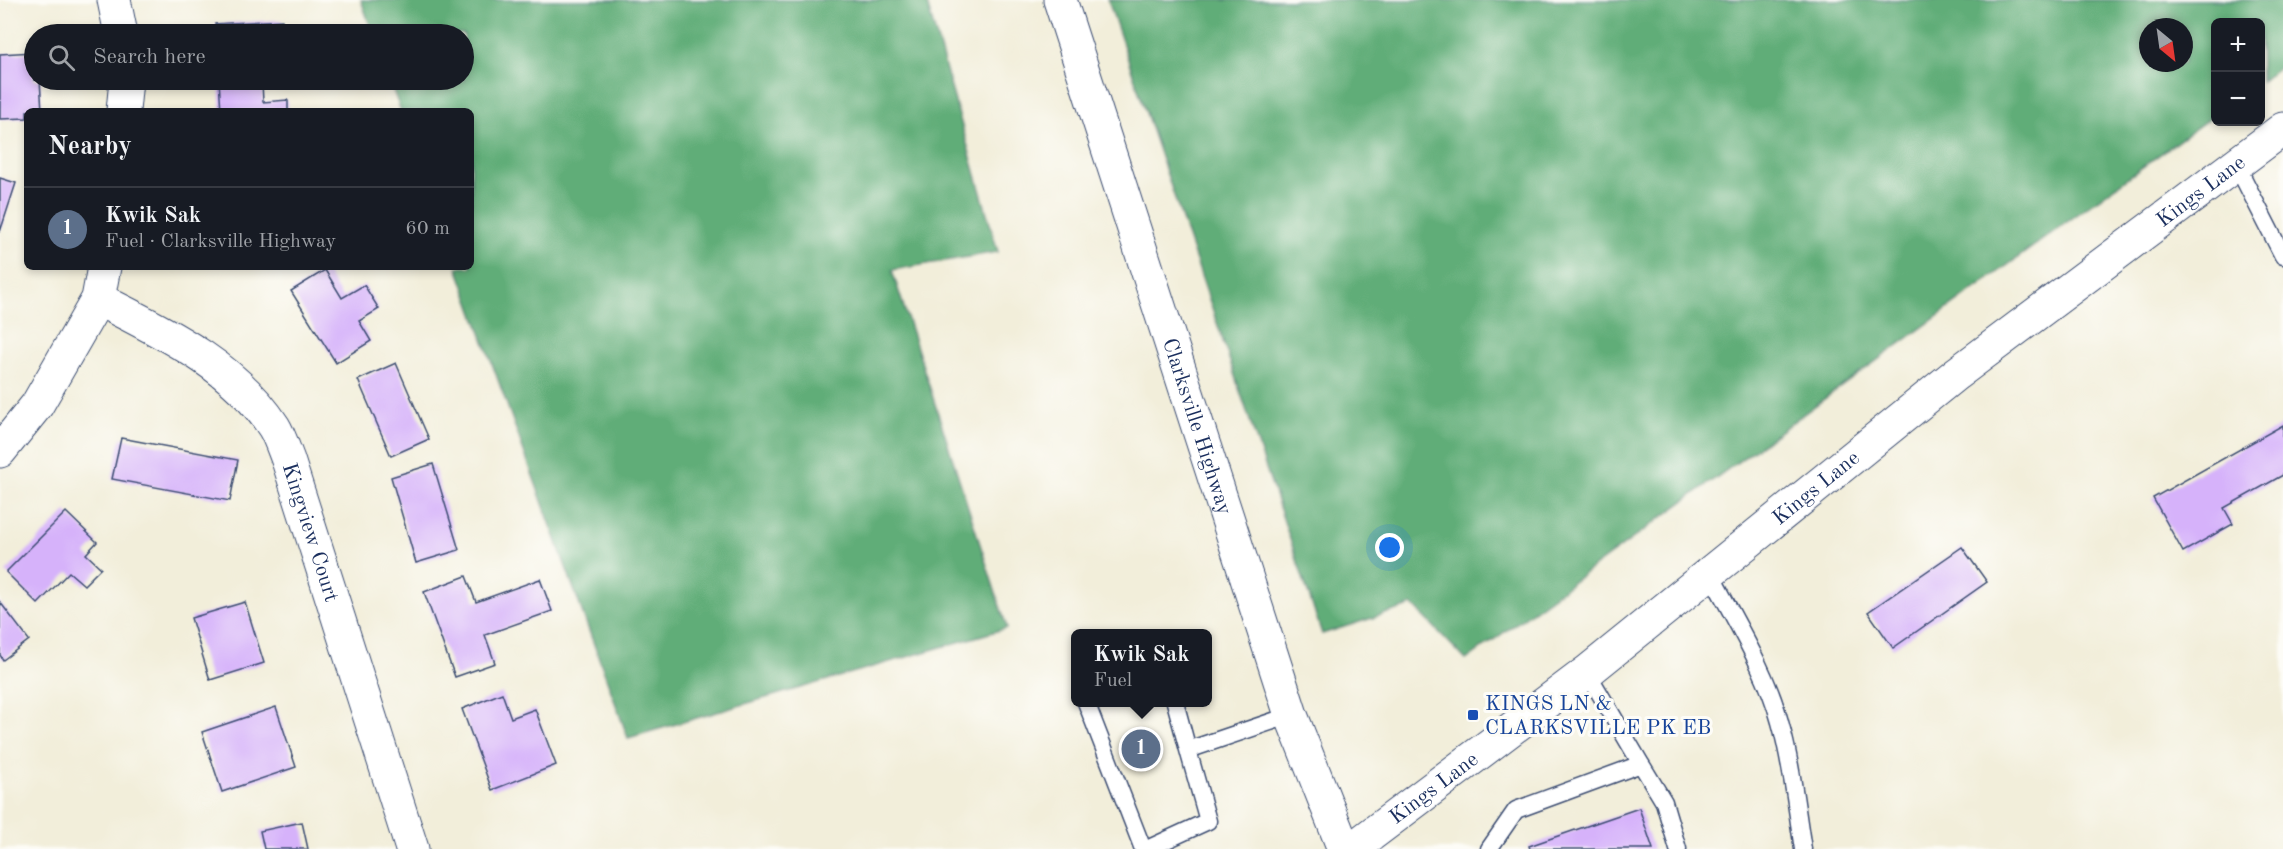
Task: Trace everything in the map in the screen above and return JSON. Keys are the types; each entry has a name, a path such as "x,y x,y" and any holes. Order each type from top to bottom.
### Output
{"street":[{"path":"114,0 119,24"},
{"name":"Clarksville Highway","path":"1060,0 1291,715 1344,849"},
{"path":"123,108 125,90"},
{"name":"Kings Lane","path":"1352,849 1587,672 1956,374 2283,129"},
{"path":"0,451 37,405 98,299 103,270"},
{"name":"Kingview Court","path":"98,299 166,334 216,367 251,396 275,429 288,460 412,849"}],"lane":[{"path":"2236,164 2283,256"},
{"path":"1710,573 1752,652 1780,720 1793,776 1803,849"},
{"path":"1587,672 1664,802 1678,849"},
{"path":"1088,707 1145,849 1208,821 1176,707"},
{"path":"1188,750 1291,715"},
{"path":"1489,849 1516,810 1641,764"}],"green space":[{"path":"361,0 926,0 998,252 892,270 1007,628 628,738 458,270 474,270 474,108 400,108 393,90 474,90 474,24 369,24"},
{"path":"1108,0 2283,0 2283,64 2265,78 2265,18 2211,18 2211,117 1466,660 1413,605 1322,634"}],"building":[{"path":"282,20 282,24 215,24"},
{"path":"24,53 24,90 41,90 42,108 24,108 24,118 0,119 0,54"},
{"path":"220,90 262,90 263,102 288,100 288,108 221,108"},
{"path":"0,178 16,183 0,232"},
{"path":"325,270 342,298 364,285 379,309 359,321 371,341 336,363 291,291"},
{"path":"396,363 429,439 391,456 358,380"},
{"path":"2283,425 2283,475 2224,508 2233,524 2183,552 2153,498"},
{"path":"121,438 238,460 230,501 112,479"},
{"path":"433,464 459,550 416,563 391,477"},
{"path":"66,512 97,542 86,554 101,568 84,585 69,572 38,604 6,572"},
{"path":"1962,547 1987,582 1893,648 1868,612"},
{"path":"466,576 476,602 540,579 552,611 485,635 495,663 455,677 424,592"},
{"path":"0,602 29,640 3,660 0,655"},
{"path":"245,602 264,663 210,680 191,618"},
{"path":"502,693 511,718 535,709 556,765 492,790 462,709"},
{"path":"276,707 296,767 222,792 202,732"},
{"path":"1639,808 1653,849 1530,849 1529,846"},
{"path":"302,822 308,849 264,849 260,831"}],"place":[{"name":"KINGS LN & CLARKSVILLE PK EB","path":"1473,715"},
{"name":"Kwik Sak","path":"1141,749"}]}
